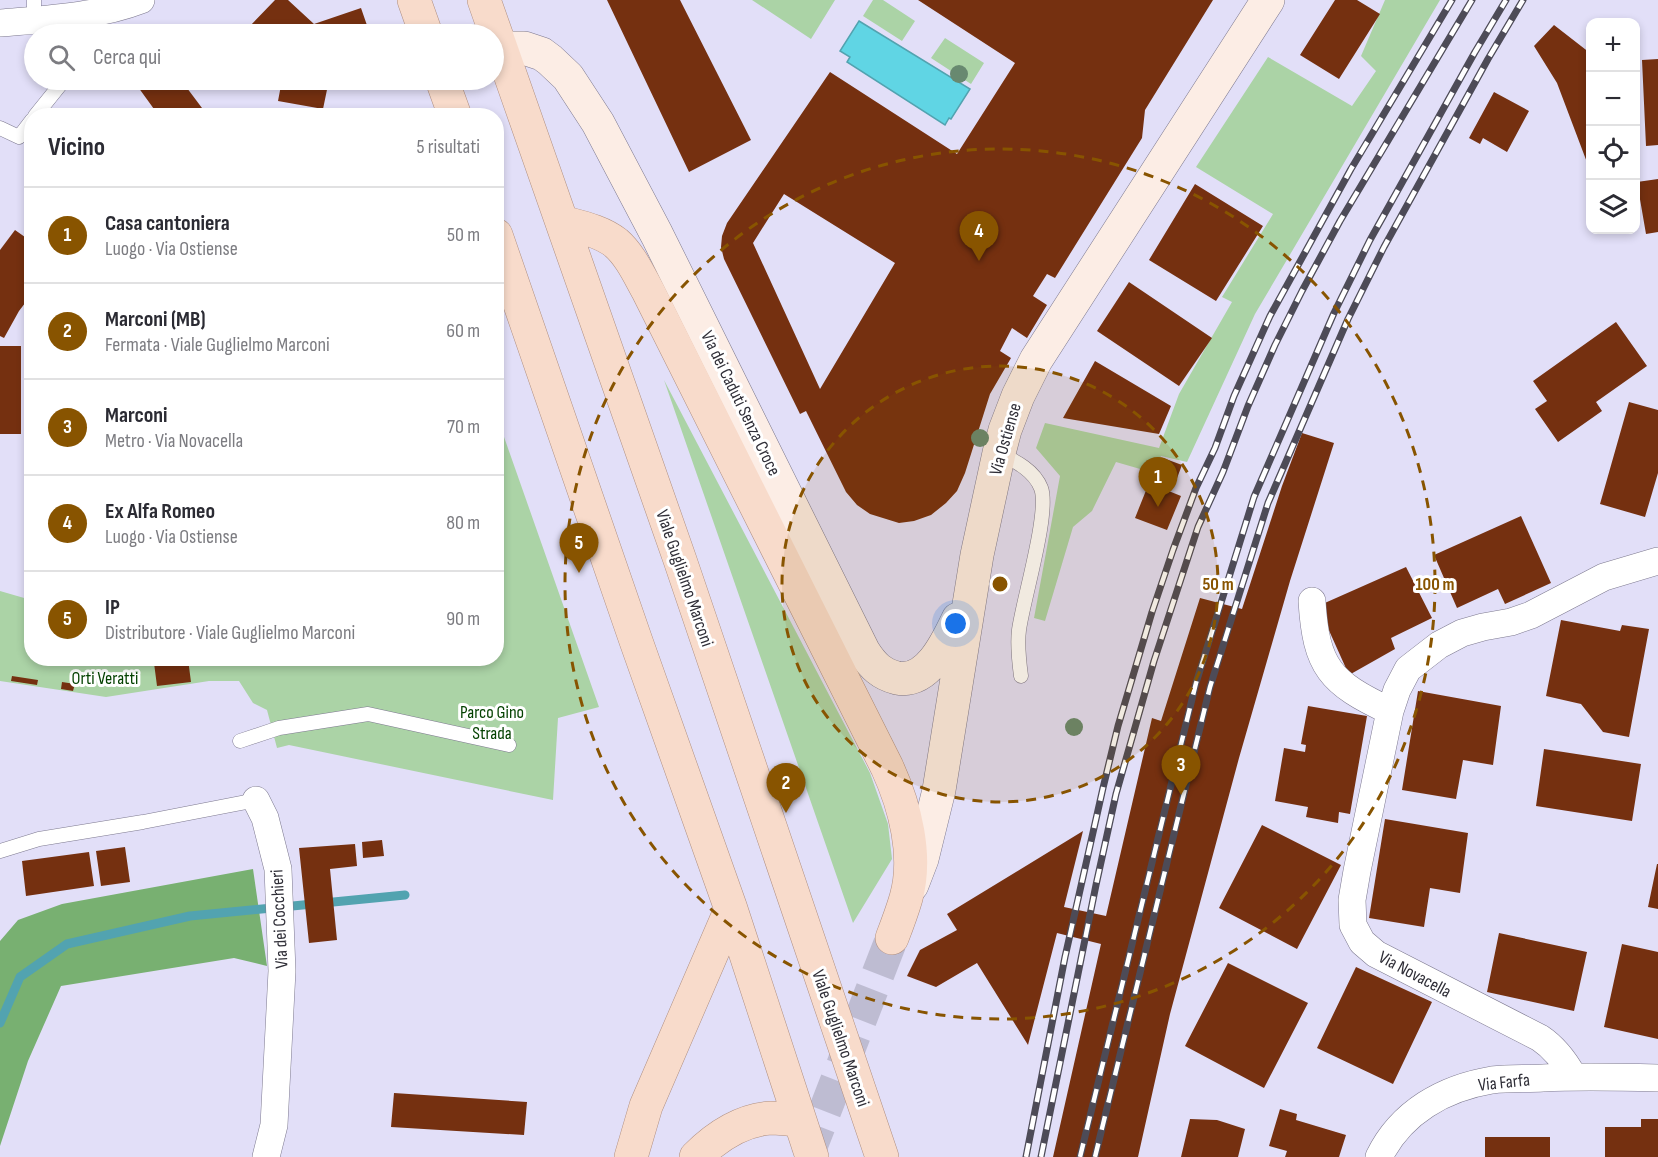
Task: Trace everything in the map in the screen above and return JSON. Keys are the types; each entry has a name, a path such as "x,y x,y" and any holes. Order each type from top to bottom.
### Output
{"main road":[{"path":"414,0 422,24"},
{"name":"Viale Guglielmo Marconi","path":"484,0 490,24"},
{"name":"Via Ostiense","path":"892,938 922,859 939,790 971,588 999,453 1011,412 1036,360 1268,0"},
{"name":"Via dei Caduti Senza Croce","path":"504,49 524,48 542,54 550,60 568,77 598,123 657,235 864,652 874,667 888,676 902,679 914,677 923,671 944,648 971,588"},
{"name":"Viale Guglielmo Marconi","path":"504,68 562,222 680,560 882,1157"},
{"path":"445,90 451,108"},
{"name":"Via dei Caduti Senza Croce","path":"562,222 598,233 615,242 626,254 648,291 892,776 905,816 909,848 910,875 906,898"},
{"path":"504,258 731,909 812,1157"},
{"path":"631,1157 646,1106 731,909"},
{"path":"696,1157 727,1132 750,1121 774,1118 800,1120"}],"street":[{"path":"0,23 34,10 97,23 141,0"},
{"name":"Via Novacella","path":"1573,1076 1561,1056 1540,1038 1376,954 1362,942 1353,925 1352,900 1390,711 1397,690 1408,669 1439,645 1461,633 1521,619 1604,577 1658,561"},
{"path":"1312,601 1319,651 1327,667 1344,686 1390,711"},
{"name":"Via dei Cocchieri","path":"256,800 265,818 278,869 282,971 274,1125 266,1157"},
{"name":"Via Farfa","path":"1379,1157 1407,1118 1423,1106 1453,1090 1493,1080 1573,1076 1658,1078"}],"lane":[{"path":"41,108 56,90"},
{"path":"0,128 19,137 24,130"},
{"path":"999,453 1019,464 1034,477 1041,489 1040,524 1019,632 1021,676"},
{"path":"240,741 279,728 368,714 509,745"},
{"name":"Via dei Cocchieri","path":"1,853 39,839 256,800"}],"green space":[{"path":"752,0 835,0 811,39"},
{"path":"873,0 883,0 915,21 902,41 863,16"},
{"path":"1385,0 1440,0 1255,314 1187,462 1161,456 1154,473 1116,462 1092,511 1073,527 1045,621 1034,618 1060,476 1036,448 1045,423 1159,448 1179,394 1232,302 1222,297 1273,214 1196,167 1268,57 1352,106 1376,71 1361,56"},
{"path":"945,38 984,63 971,84 931,58"},
{"path":"664,380 870,773 888,824 892,859 853,923"},
{"name":"Parco Gino Strada","path":"504,437 599,707 558,718 553,800 289,745 277,748 267,710 253,703 239,681 209,681 106,697 0,681 0,591 24,598 24,666 504,666"},
{"path":"253,869 267,966 234,958 61,986 28,1061 0,1146 0,941 18,920 62,904"}],"water":[{"path":"859,21 970,89 945,125 847,62 850,57 840,51"}],"building":[{"path":"275,0 288,0 314,24 252,24"},
{"path":"607,0 680,0 751,140 689,172"},
{"path":"918,0 1213,0 1145,110 1142,138 1055,278 1047,274 1033,296 1047,305 1027,338 1012,328 1000,351 1011,358 990,394 957,491 931,515 899,523 870,514 857,505 846,492 806,411 800,414 724,259 721,247 722,236 727,223 830,72 957,154 1015,63","holes":["784,194 895,263 820,389 753,243"]},
{"path":"1335,0 1357,0 1380,14 1339,79 1300,55"},
{"path":"361,8 367,24 314,24"},
{"path":"1554,25 1586,50 1586,160 1557,83 1534,46"},
{"path":"1658,59 1658,145 1646,146 1642,60"},
{"path":"140,90 188,90 202,108 153,108"},
{"path":"280,90 327,90 323,108 278,101"},
{"path":"1494,92 1529,111 1507,152 1483,138 1480,144 1469,138"},
{"path":"1658,179 1658,232 1646,234 1640,199 1640,182"},
{"path":"1195,184 1263,226 1216,301 1149,260"},
{"path":"15,230 24,236 24,304 4,338 0,336 0,250"},
{"path":"1129,282 1212,338 1179,386 1097,331"},
{"path":"1616,322 1647,366 1596,402 1602,411 1558,442 1535,409 1547,401 1533,381"},
{"path":"0,346 21,346 21,434 0,434"},
{"path":"1095,361 1171,406 1159,434 1063,418"},
{"path":"1629,402 1658,410 1658,473 1645,517 1600,504"},
{"path":"1302,433 1334,443 1290,581 1239,758 1170,1014 1138,1157 1053,1157 1101,944 1057,933 1028,1045 977,963 936,987 907,976 920,950 957,930 947,914 1083,831 1064,907 1106,916 1152,718 1161,721 1200,598 1242,609 1282,486"},
{"path":"1163,458 1182,465 1174,486 1155,480"},
{"path":"1149,483 1181,496 1167,530 1135,518"},
{"path":"1521,516 1551,583 1505,604 1498,589 1457,608 1434,555"},
{"path":"1406,567 1432,618 1391,638 1395,649 1349,675 1318,606"},
{"path":"1561,620 1620,631 1622,625 1649,629 1629,737 1603,732 1581,704 1546,696"},
{"path":"154,666 189,666 191,682 157,686"},
{"path":"12,676 38,680 37,685 11,681"},
{"path":"62,682 75,684 73,691 61,689"},
{"path":"1418,691 1501,706 1493,765 1463,760 1456,799 1402,790"},
{"path":"1308,706 1367,716 1350,814 1339,812 1338,823 1306,817 1308,807 1275,801 1284,748 1305,752 1306,745 1301,744"},
{"path":"1544,749 1641,764 1632,821 1536,806"},
{"path":"1385,819 1468,833 1460,893 1430,888 1424,927 1369,918"},
{"path":"1262,825 1341,865 1297,949 1219,908"},
{"path":"382,840 384,856 363,858 362,842"},
{"path":"355,844 357,866 330,869 337,940 309,943 299,848"},
{"path":"125,847 130,882 101,886 96,851"},
{"path":"89,852 94,886 26,896 22,861"},
{"path":"1658,864 1658,909 1648,907"},
{"path":"1499,933 1587,952 1574,1011 1487,992"},
{"path":"1622,944 1658,952 1658,1039 1604,1027"},
{"path":"1228,963 1308,1003 1264,1088 1185,1046"},
{"path":"1356,967 1432,1002 1393,1084 1317,1048"},
{"path":"394,1093 527,1102 524,1135 391,1127"},
{"path":"1280,1109 1297,1114 1296,1120 1346,1135 1339,1157 1285,1157 1287,1151 1269,1146"},
{"path":"1190,1119 1217,1120 1245,1129 1238,1157 1181,1157"},
{"path":"1641,1119 1658,1119 1658,1157 1605,1157 1605,1127 1641,1127"},
{"path":"1485,1137 1550,1137 1550,1157 1485,1157"}],"waterway":[{"path":"0,1023 20,977 67,944 190,916 405,895"}],"tunnel":[{"path":"807,1157 892,938"}],"railway":[{"path":"1026,1157 1065,957 1118,726 1173,550 1234,396 1270,316 1351,169 1452,0"},
{"path":"1041,1157 1116,794 1154,661 1198,527 1223,472 1248,406 1302,291 1340,221 1472,0"},
{"path":"1080,1157 1196,683 1254,497 1334,313 1370,240 1506,0"},
{"path":"1095,1157 1210,687 1268,503 1348,319 1384,247 1523,0"}],"place":[{"name":"Ex Alfa Romeo","path":"979,261"},
{"name":"Casa cantoniera","path":"1158,507"},
{"name":"IP","path":"579,573"},
{"name":"Marconi","path":"1181,795"},
{"name":"Marconi (MB)","path":"786,813"}],"park label":[{"name":"Orti Veratti","path":"105,678"}]}
